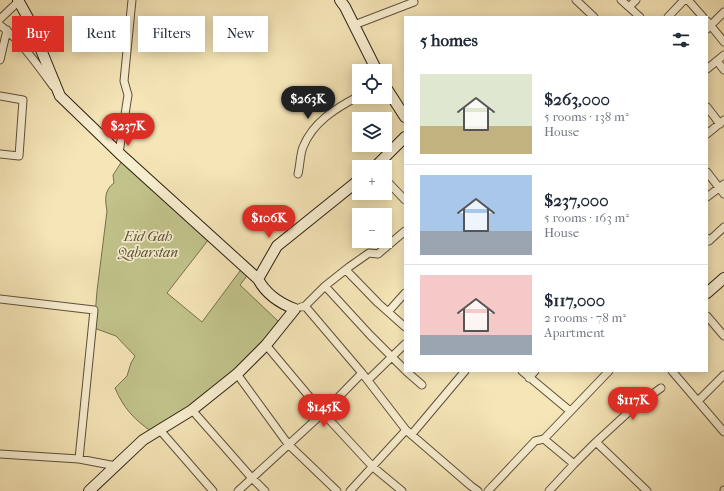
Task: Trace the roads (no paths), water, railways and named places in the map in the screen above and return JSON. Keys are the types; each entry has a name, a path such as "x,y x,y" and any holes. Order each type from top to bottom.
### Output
{"street":[{"path":"119,153 128,95 124,81 132,0"},
{"path":"340,0 374,64"},
{"path":"576,0 593,16"},
{"path":"622,0 639,16"},
{"path":"629,7 636,0"},
{"path":"673,15 684,0"},
{"path":"688,0 702,16"},
{"path":"0,19 18,1 28,18 60,96"},
{"path":"354,25 414,2"},
{"path":"724,12 708,25 724,42"},
{"path":"0,25 7,30 30,56 60,96 119,153 258,279 264,289 273,297 285,305 295,309"},
{"path":"0,60 7,30"},
{"path":"708,68 724,55"},
{"path":"717,60 724,70"},
{"path":"0,96 23,100 19,156 0,154"},
{"path":"392,97 404,115"},
{"path":"298,174 303,147 316,126 336,108 352,100"},
{"path":"708,108 722,122 708,133"},
{"path":"382,160 404,138"},
{"path":"708,173 722,189 708,196"},
{"path":"258,279 277,246 352,186"},
{"path":"392,186 404,199"},
{"path":"708,240 709,241 724,227"},
{"path":"89,491 143,440 192,410 237,374 266,345 295,309 305,306 324,286 369,253 378,254 404,232"},
{"path":"346,270 404,326"},
{"path":"708,292 724,278"},
{"path":"324,286 370,335 404,368"},
{"path":"388,312 404,294"},
{"path":"0,299 94,310 79,459"},
{"path":"305,306 368,380 409,432 468,489 478,491"},
{"path":"708,317 724,336"},
{"path":"266,345 322,413 373,467 402,491"},
{"path":"368,380 404,345"},
{"path":"408,372 422,385"},
{"path":"454,372 460,377"},
{"path":"350,491 409,432 464,372"},
{"path":"523,372 570,411"},
{"path":"529,378 534,372"},
{"path":"488,491 535,441 544,439 608,372"},
{"path":"673,372 724,432"},
{"path":"238,491 322,413 362,373"},
{"path":"237,374 288,444 337,491"},
{"path":"698,401 724,375"},
{"path":"549,491 596,442 633,408 660,388"},
{"path":"192,410 265,491"},
{"path":"159,429 213,491"},
{"path":"544,439 574,464"},
{"path":"596,442 647,491"},
{"path":"0,454 79,459 116,466"}],"park label":[{"name":"Eid Gah Qabarstan","path":"148,244"}]}
